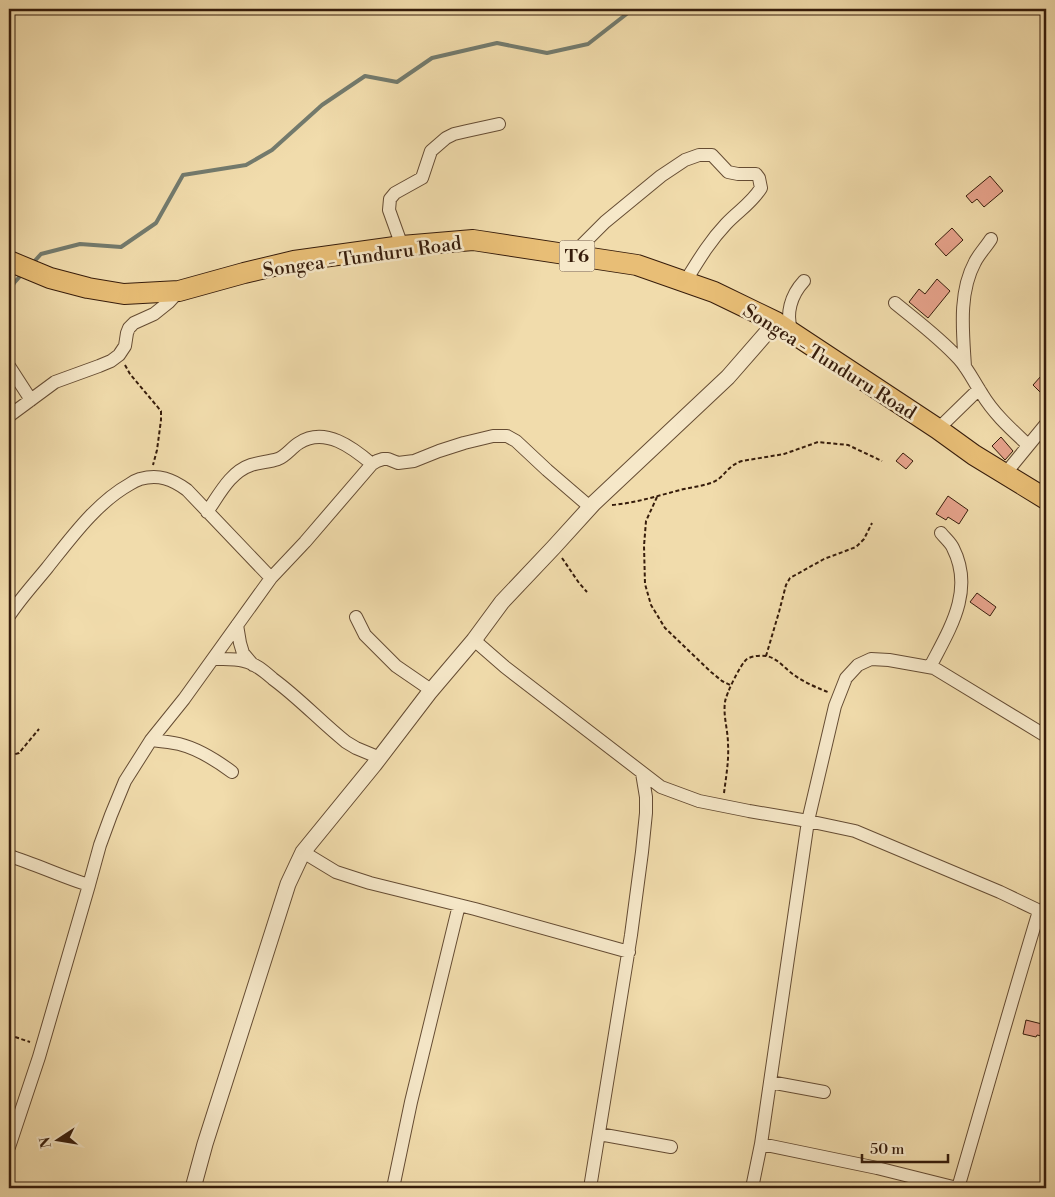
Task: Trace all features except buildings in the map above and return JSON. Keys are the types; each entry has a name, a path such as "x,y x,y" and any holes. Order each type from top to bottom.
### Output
{"highway":[{"name":"Songea - Tunduru Road","path":"10,262 50,278 88,288 124,294 179,291 294,261 402,246 473,240 637,265 714,292 784,327 938,429 974,456 1046,499"}],"street":[{"path":"402,246 390,210 390,199 395,193 422,178 431,151 446,138 454,134 499,124"},
{"path":"572,255 605,222 661,176 684,160 700,155 712,155 728,172 756,174 761,188 755,197 727,223 704,250 685,282"},
{"path":"965,367 962,320 968,279 975,262 991,239"},
{"path":"193,1188 205,1144 286,893 303,852 380,758 431,690 474,640 502,602 592,505 728,377 789,324 791,301 804,281"},
{"path":"9,416 55,382 99,366 119,355 125,346 129,328 134,323 154,314 179,291"},
{"path":"895,303 941,341 960,360 1004,423 1028,445"},
{"path":"9,366 31,400"},
{"path":"938,429 979,389"},
{"path":"1005,474 1046,424"},
{"path":"9,1147 42,1045 100,845 125,781 151,740 171,716 271,578 305,542 372,464 383,459 398,463 414,461 464,443 493,436 507,436 516,440 547,470 592,505"},
{"path":"207,512 231,478 251,465 282,457 307,438 332,438 356,450 372,464"},
{"path":"9,616 55,558 100,506 117,491 139,479 155,477 168,479 187,490 271,578"},
{"path":"930,668 957,614 960,601 961,582 959,566 953,547 941,533"},
{"path":"356,617 366,635 396,666 431,690"},
{"path":"237,625 243,653 253,665"},
{"path":"474,640 504,667 661,787 699,801 854,831 991,888 1043,912 1015,988 990,1081 955,1188 877,1168 761,1144"},
{"path":"213,659 245,661 265,672 346,742 380,758"},
{"path":"752,1188 761,1144 808,821 835,706 846,678 858,665 871,659 889,660 934,668 1046,736"},
{"path":"151,740 179,744 198,751 232,772"},
{"path":"590,1188 629,952 641,861 646,813 646,797 642,773"},
{"path":"646,813 658,798 672,792"},
{"path":"303,852 336,872 370,883 475,909 629,952"},
{"path":"9,856 89,885"},
{"path":"393,1188 411,1102 459,905"},
{"path":"770,1082 824,1092"},
{"path":"599,1134 671,1147"}],"path":[{"path":"119,355 130,374 161,410 162,420 156,456 147,478"},
{"path":"592,505 632,503 711,483 723,476 730,466 736,463 784,454 818,442 848,445 882,461"},
{"path":"657,497 646,521 644,546 645,584 651,605 665,628 711,672 731,686"},
{"path":"766,656 790,578 824,559 856,547 864,540 872,523"},
{"path":"554,547 579,583 588,592"},
{"path":"721,806 727,774 728,744 724,714 725,702 728,690 746,660 756,656 766,656 777,660 793,675 820,689 840,695"},
{"path":"9,756 19,753 39,729"},
{"path":"9,1036 42,1045"}],"waterway":[{"path":"32,264 41,254 80,244 121,247 156,223 183,175 246,165 272,150 322,105 365,76 397,82 432,58 497,43 547,53 588,44 633,9"},
{"path":"9,292 22,274"}]}
